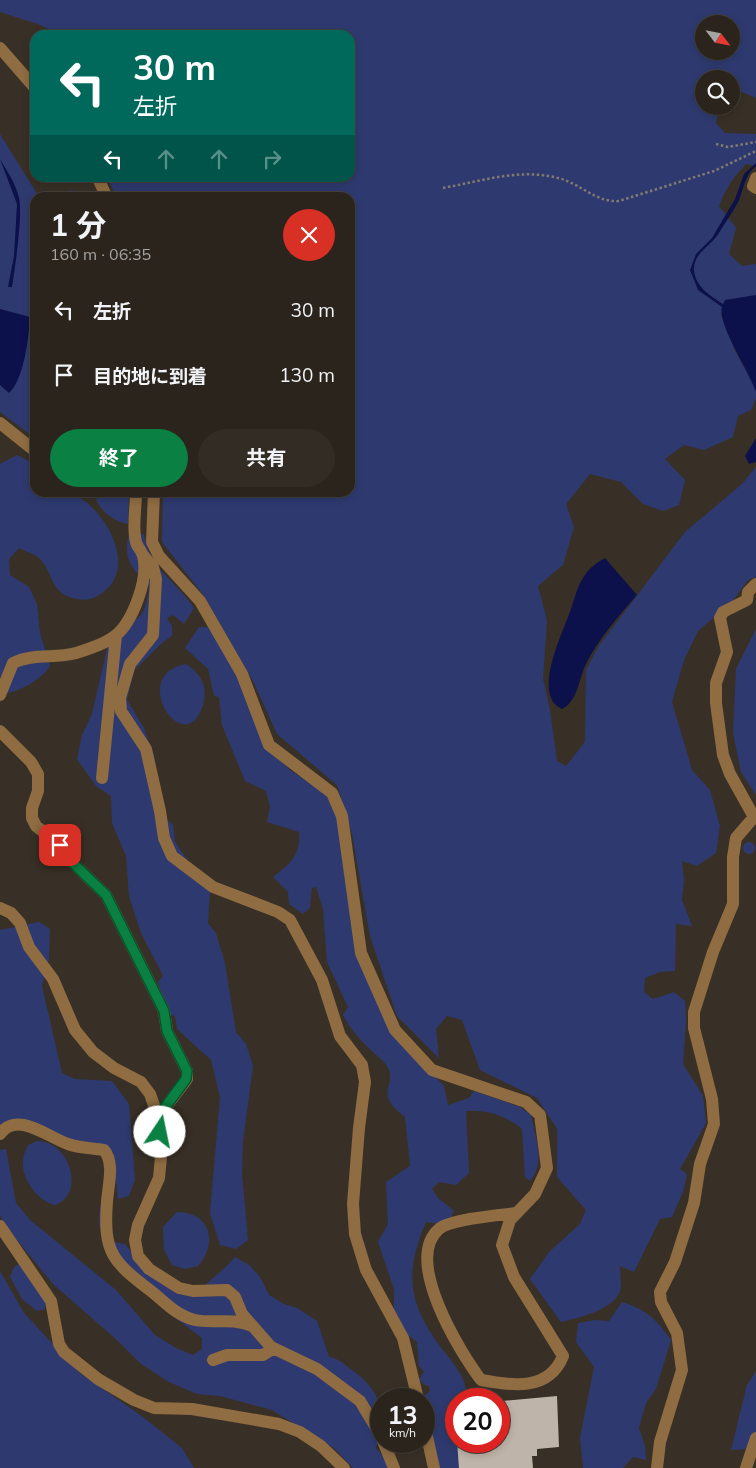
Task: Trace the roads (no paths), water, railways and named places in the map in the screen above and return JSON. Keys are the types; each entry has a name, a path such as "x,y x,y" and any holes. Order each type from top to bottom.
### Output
{"street":[{"path":"0,48 30,82"},
{"path":"756,178 752,186 756,188"},
{"path":"0,423 30,447"},
{"path":"136,497 136,543 153,567 156,579 153,635 130,664 120,698 121,711 146,749 164,838 172,856 213,887 278,912 290,920 322,980 340,1036 362,1065 365,1082 353,1204 355,1234 366,1270 380,1301 403,1338 415,1388"},
{"path":"154,497 152,542 159,556 200,601 237,666 269,745 332,793 342,816 361,953 395,1030 432,1070 526,1102 540,1115 547,1168 535,1194 517,1213 510,1220 502,1245 514,1277 563,1356 561,1362 544,1380 505,1385 481,1380 463,1356 440,1310 430,1280 429,1239 441,1228 478,1218 517,1213"},
{"path":"0,695 13,663 22,659 53,658 77,653 116,635 138,602 144,574 143,555"},
{"path":"657,1468 660,1442 682,1370 677,1333 662,1302 660,1292 675,1262 694,1203 700,1164 714,1124 712,1099 694,1028 694,1012 713,952 734,904 733,857 736,838 754,817 730,774 723,755 716,703 716,683 727,652 720,618 723,612 747,600 748,592 756,584"},
{"path":"102,778 116,635"},
{"path":"0,730 31,762 38,774 38,791 32,808 32,818 36,826 60,845 76,866 106,895 164,1011 167,1031 187,1071 186,1079 158,1117"},
{"path":"0,908 10,913 20,923 29,947 53,979 75,1030 93,1052 114,1068 141,1082 150,1094 158,1117 162,1146 160,1178 138,1224 136,1240 138,1256 149,1269 179,1288 193,1291 227,1290 235,1297 238,1306 252,1326 274,1348 317,1369 346,1390 360,1401 370,1418"},
{"path":"0,1134 3,1129 16,1124 31,1126 69,1145 104,1150 109,1156 110,1172 106,1232 110,1249 118,1263 131,1278 182,1315 197,1320 232,1320 252,1326"},
{"path":"0,1226 51,1301 59,1344 64,1352 98,1380 134,1400 154,1408 200,1410 278,1424 300,1432 321,1446 344,1468"},
{"path":"232,1320 237,1317 238,1306"},
{"path":"213,1360 227,1355 263,1355 274,1348"},
{"path":"746,1468 756,1438"},
{"path":"388,1453 394,1468"},
{"path":"431,1453 434,1468"}]}
